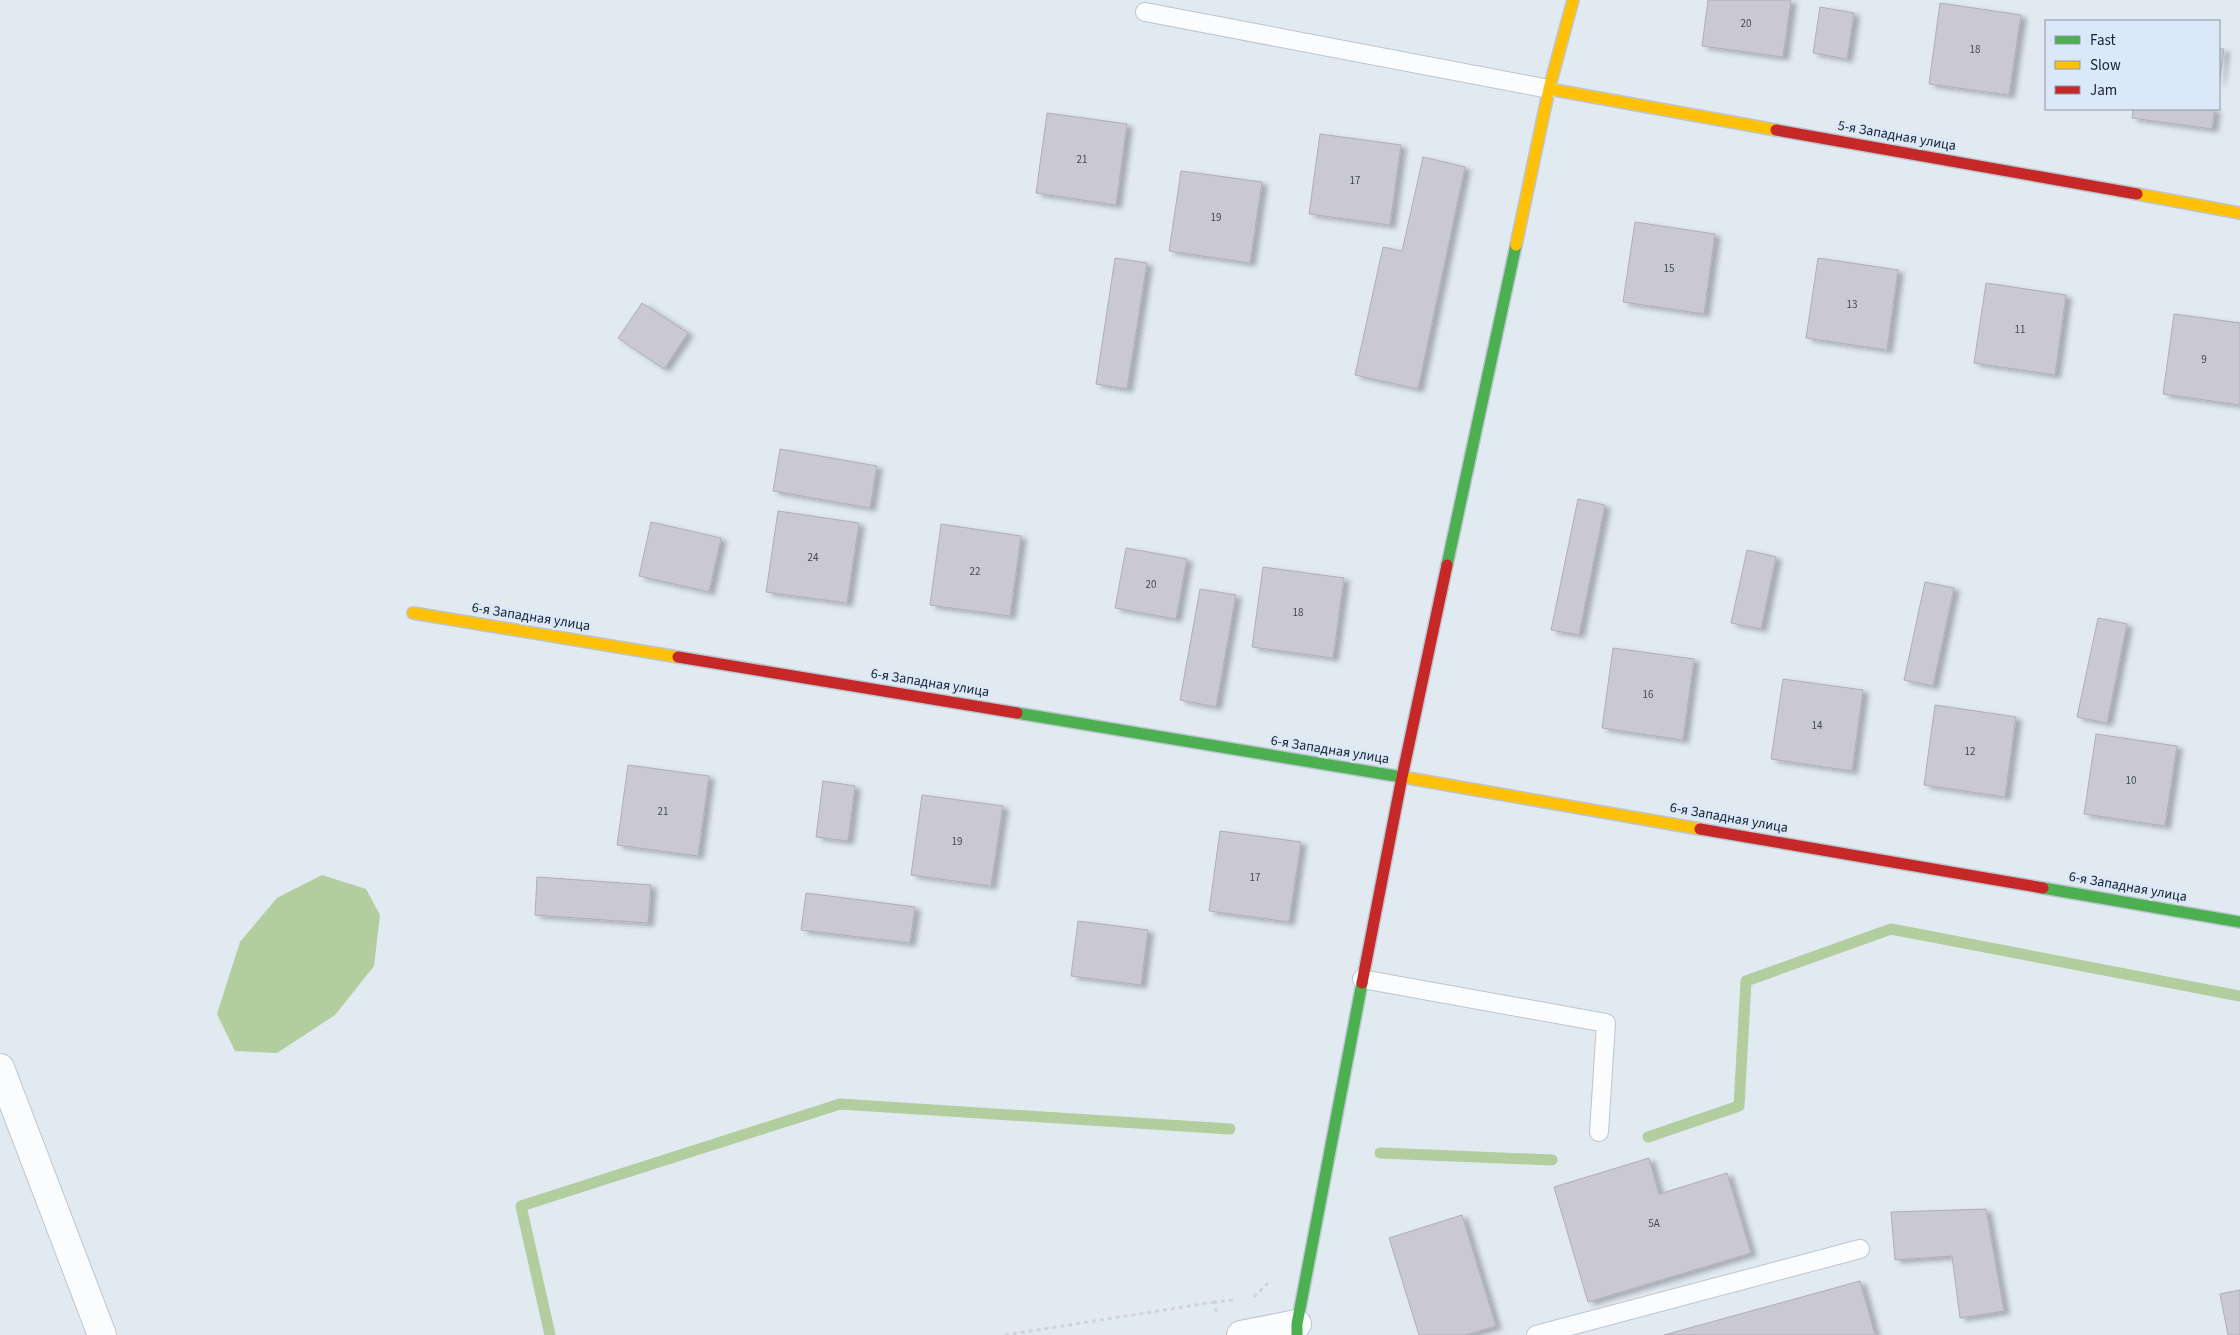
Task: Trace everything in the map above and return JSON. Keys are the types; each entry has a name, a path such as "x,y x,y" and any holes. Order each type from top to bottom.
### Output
{"street":[{"path":"1241,1335 1297,1330 1362,979 1402,777 1549,89 1573,0"},
{"name":"5-я Западная улица","path":"1549,89 2240,213"},
{"name":"6-я Западная улица","path":"413,613 1402,777 2240,922"},
{"path":"0,1068 102,1335"}],"lane":[{"path":"1145,12 1549,89"},
{"path":"1362,979 1606,1023 1599,1132"},
{"path":"1536,1335 1860,1250"}],"path":[{"path":"1005,1335 1214,1302"}],"shaded area":[{"path":"322,875 366,889 380,915 374,966 335,1015 277,1053 235,1051 217,1014 240,942 277,898"}],"building":[{"path":"1708,0 1791,0 1783,57 1702,46"},
{"path":"1940,3 2021,15 2009,95 1929,84"},
{"path":"1820,7 1854,13 1847,59 1813,53"},
{"path":"2220,49 2224,49 2220,77"},
{"path":"2133,110 2215,110 2212,129 2132,118"},
{"path":"1047,113 1127,124 1116,205 1036,193"},
{"path":"1320,134 1401,145 1390,225 1309,214"},
{"path":"1423,157 1465,167 1418,389 1355,375 1383,247 1402,251"},
{"path":"1181,171 1262,182 1250,263 1169,251"},
{"path":"1635,222 1715,234 1704,314 1623,302"},
{"path":"1115,258 1147,263 1127,389 1096,384"},
{"path":"1818,258 1898,270 1887,350 1806,338"},
{"path":"1986,283 2066,295 2055,375 1974,363"},
{"path":"642,303 688,333 664,369 618,338"},
{"path":"2174,314 2240,323 2240,405 2163,394"},
{"path":"780,449 877,466 870,508 773,491"},
{"path":"1578,499 1605,505 1579,635 1551,630"},
{"path":"778,511 859,523 847,603 766,592"},
{"path":"651,522 721,538 709,592 639,576"},
{"path":"941,524 1021,536 1010,616 930,605"},
{"path":"1126,548 1187,559 1176,619 1115,608"},
{"path":"1747,550 1776,557 1761,629 1731,623"},
{"path":"1263,567 1344,578 1333,658 1252,647"},
{"path":"1925,582 1954,588 1933,686 1904,680"},
{"path":"1200,589 1236,595 1216,707 1180,700"},
{"path":"2098,618 2127,624 2107,723 2077,717"},
{"path":"1613,648 1694,659 1683,740 1602,728"},
{"path":"1783,679 1863,690 1852,771 1771,759"},
{"path":"1935,705 2016,717 2005,797 1924,785"},
{"path":"2096,734 2177,746 2165,826 2084,814"},
{"path":"628,765 709,776 698,856 617,845"},
{"path":"823,781 855,786 848,841 816,837"},
{"path":"922,795 1003,806 991,886 911,875"},
{"path":"1220,831 1301,842 1289,922 1209,911"},
{"path":"537,877 651,885 648,923 535,915"},
{"path":"806,893 915,907 910,943 801,930"},
{"path":"1078,921 1148,930 1141,985 1071,976"},
{"path":"1649,1158 1659,1194 1727,1173 1751,1253 1588,1302 1554,1187"},
{"path":"1986,1209 2004,1311 1960,1318 1952,1256 1895,1260 1891,1212"},
{"path":"1462,1215 1496,1326 1466,1335 1419,1335 1389,1238"},
{"path":"1860,1281 1875,1335 1664,1335"},
{"path":"2240,1290 2240,1335 2228,1335 2220,1294"}],"waterway":[{"path":"1648,1137 1739,1106 1746,981 1891,929 2240,996"},
{"path":"550,1335 521,1206 840,1104 1230,1129"},
{"path":"1380,1153 1552,1160"}],"traffic: fast":[{"path":"1447,565 1516,245"},
{"path":"1017,713 1402,777"},
{"path":"2043,888 2240,922"},
{"path":"1297,1335 1297,1324 1362,983"}],"traffic: slow":[{"path":"1516,245 1549,89 1573,0"},
{"path":"1549,89 1776,130"},
{"path":"2137,194 2240,213"},
{"path":"413,613 678,657"},
{"path":"1402,777 1700,829"}],"traffic: jam":[{"path":"1776,130 2137,194"},
{"path":"1362,983 1402,777 1447,565"},
{"path":"678,657 1017,713"},
{"path":"1700,829 2043,888"}]}
